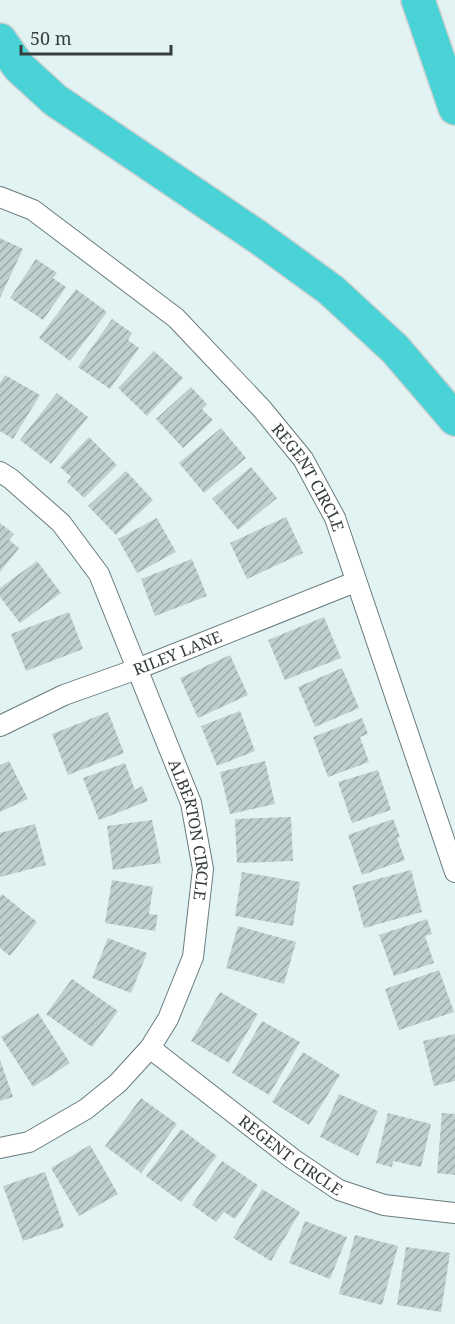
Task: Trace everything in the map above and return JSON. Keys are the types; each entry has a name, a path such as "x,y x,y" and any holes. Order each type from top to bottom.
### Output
{"highway":[{"path":"397,0 453,102"},
{"path":"418,0 453,102"},
{"path":"0,40 19,67 55,100 258,237 331,290 396,349 455,419"}],"street":[{"name":"REGENT CIRCLE","path":"0,197 33,210 176,318 262,409 303,459 335,518 455,872"},
{"name":"ALBERTON CIRCLE","path":"0,472 11,478 61,523 99,574 191,803 203,869 194,957 168,1019 150,1048 118,1083 86,1109 29,1142 0,1148"},
{"name":"RILEY LANE","path":"0,726 64,695 137,669 355,582"},
{"name":"REGENT CIRCLE","path":"150,1048 293,1159 339,1190 384,1205 455,1213"}],"building":[{"path":"0,238 23,249 0,298"},
{"path":"36,259 57,273 53,278 66,287 43,320 10,298"},
{"path":"76,289 107,312 70,361 39,338"},
{"path":"112,319 132,333 128,340 139,348 110,389 78,367"},
{"path":"154,351 183,378 147,416 118,388"},
{"path":"5,375 40,395 13,439 0,431 0,383"},
{"path":"191,387 207,404 202,409 213,420 183,448 156,419"},
{"path":"57,393 88,417 51,464 20,440"},
{"path":"221,428 246,458 204,493 179,463"},
{"path":"89,437 117,465 84,498 67,482 71,477 60,467"},
{"path":"251,467 277,498 238,530 212,499"},
{"path":"126,471 153,500 116,535 88,506"},
{"path":"286,517 303,553 247,579 230,543"},
{"path":"157,518 176,552 137,573 118,539"},
{"path":"0,523 14,534 9,540 19,548 0,572"},
{"path":"192,559 207,596 155,616 141,579"},
{"path":"37,561 61,593 20,623 0,597 0,588"},
{"path":"69,612 83,649 26,671 11,634"},
{"path":"324,617 341,658 285,680 268,640"},
{"path":"230,655 248,695 198,718 180,678"},
{"path":"342,668 359,708 315,727 298,687"},
{"path":"240,711 255,751 217,766 201,726"},
{"path":"108,712 124,753 68,775 52,734"},
{"path":"362,718 368,734 360,737 369,762 328,777 313,737"},
{"path":"9,761 28,799 0,812 0,765"},
{"path":"265,761 275,804 230,814 220,772"},
{"path":"125,763 135,790 142,786 148,801 99,820 83,778"},
{"path":"378,770 391,810 352,823 338,782"},
{"path":"291,817 293,861 237,863 235,819"},
{"path":"393,819 405,860 362,875 348,835"},
{"path":"152,820 161,863 113,870 107,826"},
{"path":"35,824 46,865 0,877 0,833"},
{"path":"411,870 422,912 364,928 352,886"},
{"path":"242,872 300,882 293,926 235,916"},
{"path":"112,880 153,887 149,914 158,915 155,931 105,923"},
{"path":"2,894 37,922 10,956 0,948 0,897"},
{"path":"427,919 432,934 425,936 434,963 394,976 379,935"},
{"path":"238,926 296,942 284,984 226,968"},
{"path":"108,938 147,953 131,993 92,978"},
{"path":"439,970 454,1012 399,1030 385,989"},
{"path":"72,979 118,1011 92,1047 46,1014"},
{"path":"220,992 258,1014 229,1063 191,1041"},
{"path":"38,1013 70,1063 33,1087 1,1037"},
{"path":"262,1021 300,1042 269,1095 232,1073"},
{"path":"455,1034 455,1081 434,1086 423,1041"},
{"path":"303,1052 340,1075 309,1125 272,1102"},
{"path":"0,1060 13,1097 0,1101"},
{"path":"339,1094 378,1111 358,1156 320,1137"},
{"path":"141,1098 177,1124 141,1173 105,1146"},
{"path":"388,1113 431,1124 421,1167 393,1161 392,1167 376,1163"},
{"path":"442,1113 455,1114 455,1175 437,1173"},
{"path":"181,1129 217,1156 181,1202 146,1176"},
{"path":"90,1145 118,1194 79,1216 51,1168"},
{"path":"222,1161 258,1185 235,1219 224,1212 216,1222 192,1205"},
{"path":"45,1172 64,1227 23,1241 3,1186"},
{"path":"262,1189 300,1212 271,1261 233,1238"},
{"path":"305,1221 347,1237 330,1279 289,1263"},
{"path":"355,1235 398,1246 382,1305 339,1294"},
{"path":"406,1247 450,1253 441,1312 397,1305"}]}
